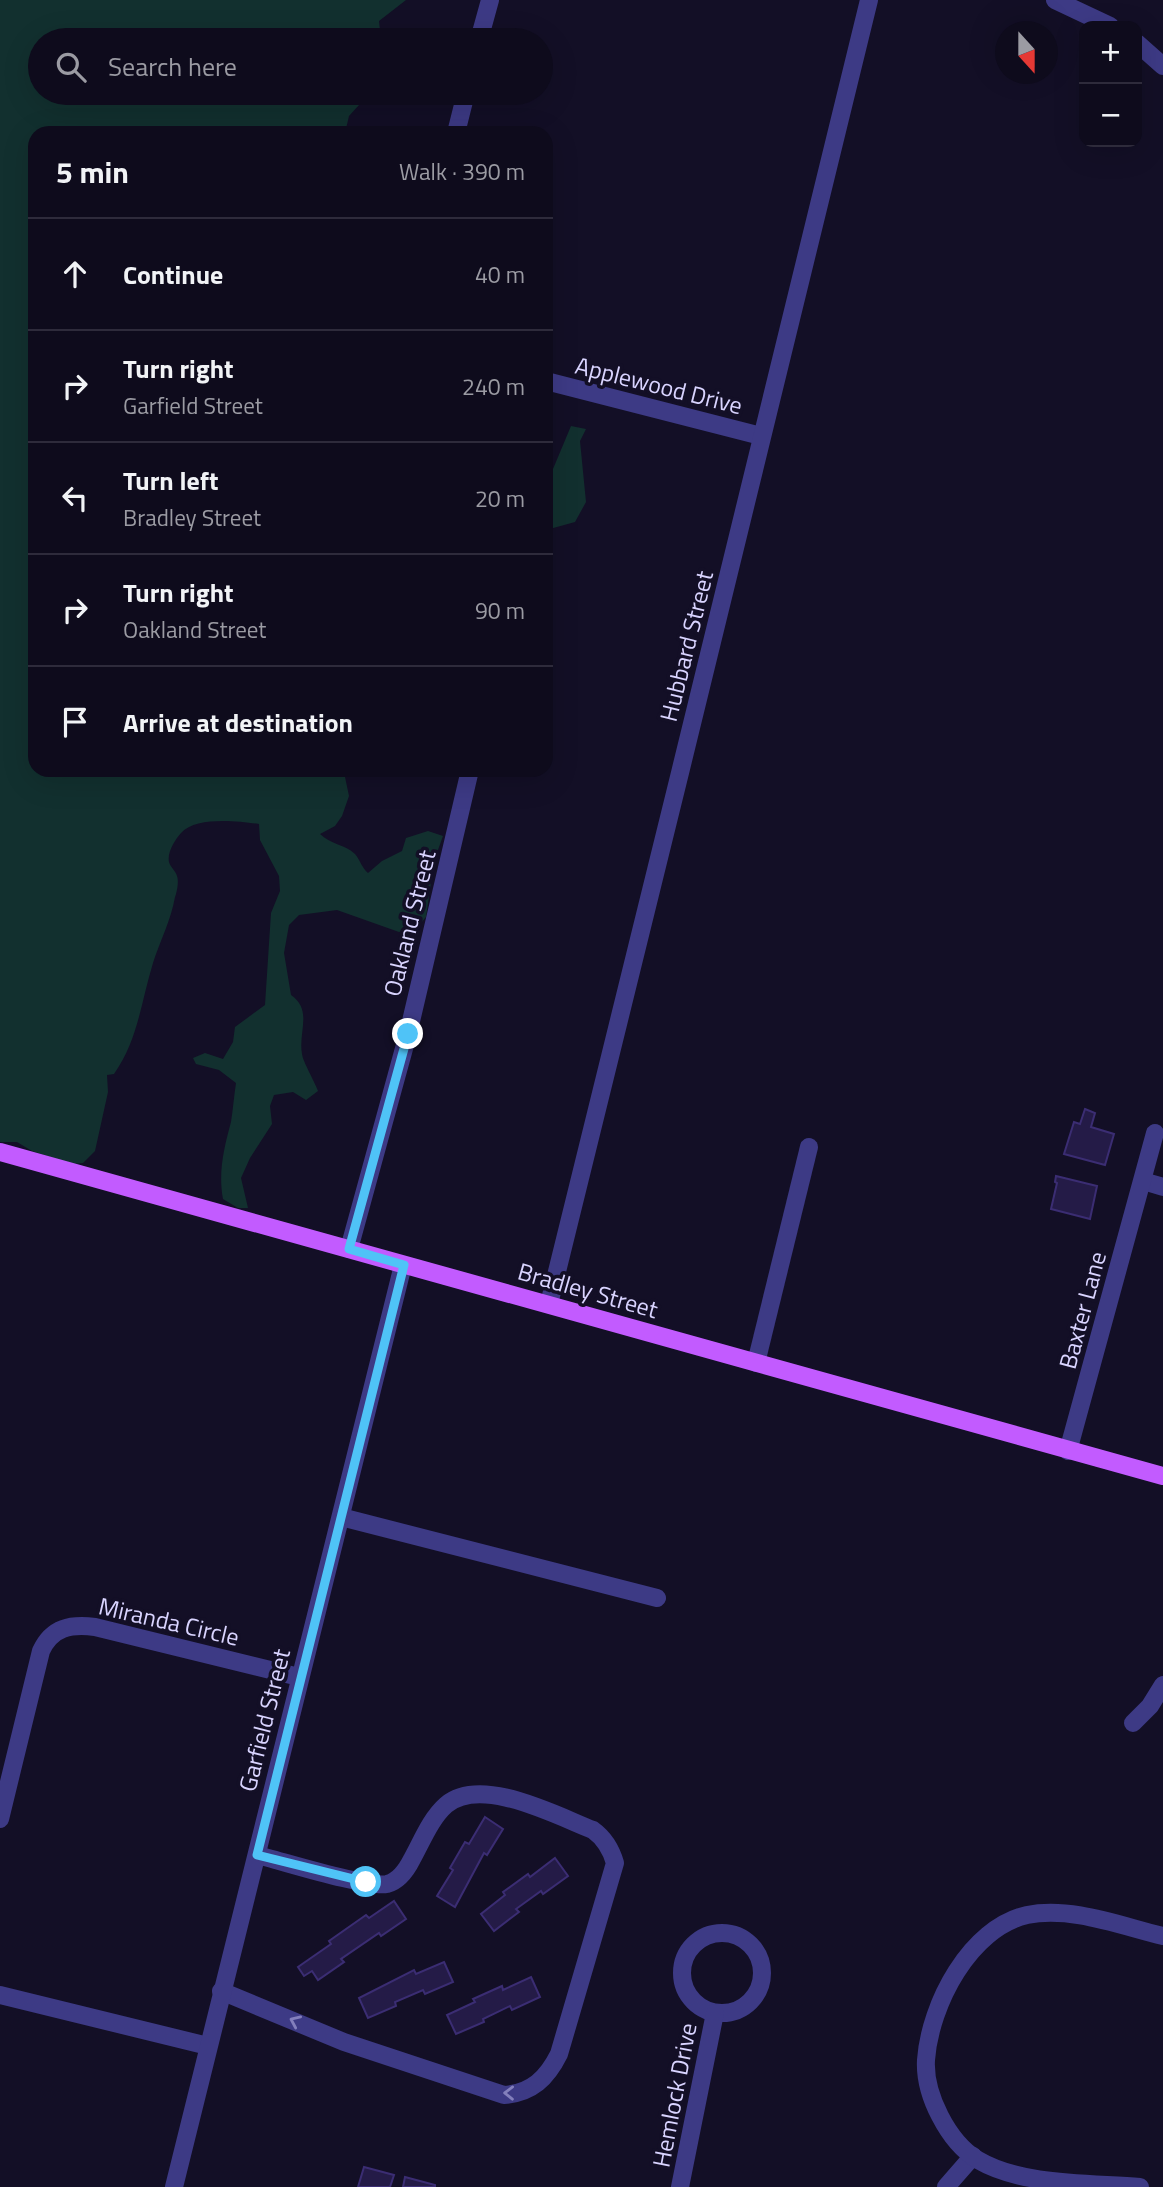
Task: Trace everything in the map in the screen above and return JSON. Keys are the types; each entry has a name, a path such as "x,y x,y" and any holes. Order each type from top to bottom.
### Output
{"main road":[{"name":"Bradley Street","path":"0,1152 1163,1476"}],"street":[{"path":"483,28 490,0"},
{"name":"Hubbard Street","path":"548,1304 659,864 869,0"},
{"path":"1055,0 1099,21"},
{"path":"1142,47 1163,66"},
{"path":"458,126 463,105"},
{"name":"Applewood Drive","path":"553,383 761,436"},
{"name":"Oakland Street","path":"349,1249 408,1034 468,777"},
{"name":"Baxter Lane","path":"1068,1451 1155,1133"},
{"path":"756,1363 808,1147"},
{"path":"1143,1181 1163,1187"},
{"name":"Garfield Street","path":"173,2187 404,1265"},
{"path":"341,1517 657,1598"},
{"name":"Miranda Circle","path":"0,1819 41,1651 48,1639 64,1628 96,1627 299,1677"},
{"path":"1133,1723 1150,1706 1163,1685"},
{"path":"221,1991 344,2042 504,2095 519,2094 533,2088 543,2079 559,2054 615,1863 608,1846 593,1830 507,1796 474,1794 448,1803 435,1818 407,1869 387,1884 366,1882 257,1855"},
{"path":"1140,2187 1024,2177 973,2157 957,2139 939,2111 929,2085 926,2061 937,2012 950,1983 968,1955 995,1929 1026,1916 1044,1913 1082,1916 1163,1936"},
{"name":"Hemlock Drive","path":"719,1933 732,1934 745,1939 755,1948 761,1960 763,1974 760,1988 753,2000 742,2008 729,2013 715,2013 703,2008 686,1990 682,1978 683,1965 695,1942 719,1933"},
{"path":"0,1995 208,2046"},
{"name":"Hemlock Drive","path":"680,2187 715,2013"},
{"path":"946,2187 973,2157"}],"green space":[{"path":"0,0 406,0 379,21 380,28 28,28 28,105 359,105 349,116 347,126 28,126 28,777 345,777 349,796 342,816 335,826 320,834 355,854 368,873 382,861 402,851 406,838 428,831 443,836 434,861 426,917 416,929 399,932 337,910 299,915 289,925 284,953 291,995 298,1001 303,1014 302,1054 318,1091 306,1100 293,1092 274,1095 270,1106 272,1124 250,1158 241,1178 248,1208 238,1208 223,1199 221,1179 236,1083 219,1070 196,1064 193,1058 205,1053 223,1059 233,1042 235,1027 265,1005 271,913 280,891 279,876 260,840 259,824 218,821 197,824 181,833 172,846 169,862 178,881 173,906 153,963 129,1048 114,1074 107,1075 108,1092 95,1151 83,1163 72,1164 32,1151 17,1142 0,1142"},
{"path":"571,426 586,429 580,441 586,502 575,522 553,528 553,469"}],"building":[{"path":"1085,1109 1095,1113 1091,1127 1114,1134 1105,1165 1064,1154 1074,1122 1080,1124"},
{"path":"1056,1176 1097,1186 1090,1219 1051,1209"},
{"path":"485,1817 503,1829 487,1855 484,1853 455,1907 437,1896 453,1870 450,1868 465,1842 469,1844"},
{"path":"555,1858 568,1876 516,1909 519,1912 494,1931 481,1914 505,1895 503,1892 528,1874 530,1877"},
{"path":"394,1901 406,1919 381,1936 379,1933 341,1959 344,1962 318,1980 312,1971 304,1976 298,1967 331,1944 329,1941 366,1915 369,1918"},
{"path":"444,1962 453,1982 425,1994 423,1990 368,2018 359,1998 414,1970 416,1974"},
{"path":"531,1977 540,1997 512,2010 510,2006 483,2019 484,2022 456,2034 447,2015 475,2002 473,1999 502,1986 503,1990"},
{"path":"364,2167 394,2175 390,2187 358,2187"},
{"path":"405,2177 435,2185 435,2187 403,2187"}],"route":[{"path":"366,1882 257,1855 299,1677 404,1265 349,1249 408,1034"}]}
